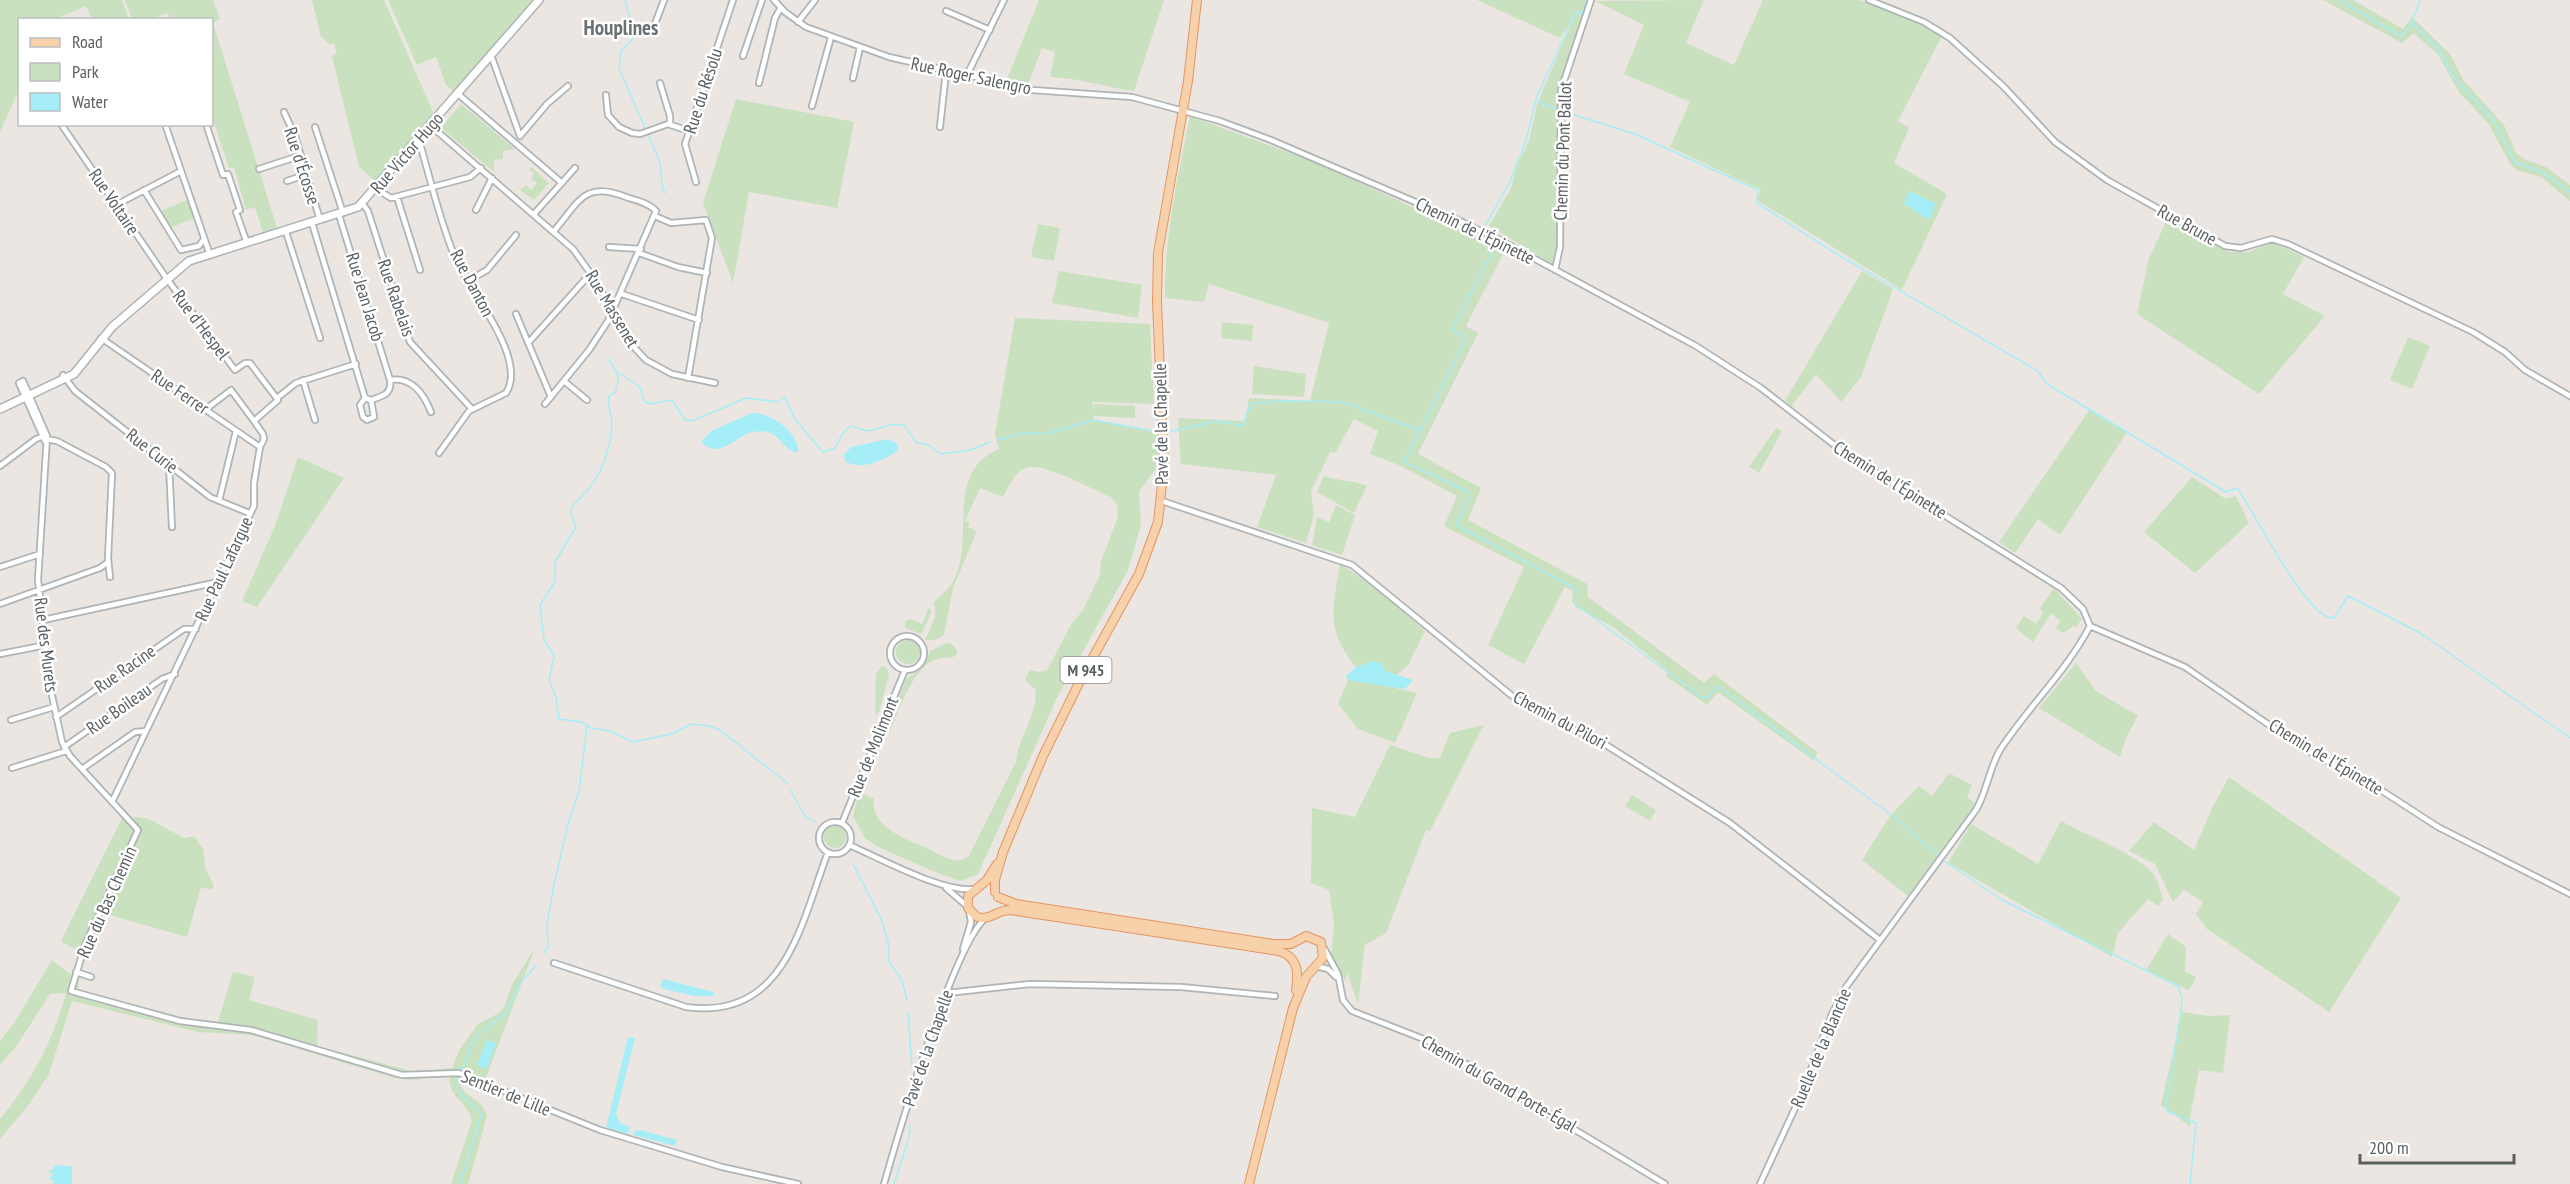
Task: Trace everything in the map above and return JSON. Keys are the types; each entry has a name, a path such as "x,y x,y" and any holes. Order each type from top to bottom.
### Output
{"main road":[{"name":"Rue Victor Hugo","path":"0,404 64,377 83,361 101,338 170,277 210,255 341,214 362,203 539,0"},
{"name":"Pavé de la Chapelle","path":"968,909 968,896 987,880 1003,852 1063,714 1144,562 1156,531 1162,501 1164,454 1157,266 1163,213 1183,110 1197,0"},
{"name":"Rue Victor Hugo","path":"0,409 27,394"},
{"name":"Pavé de la Chapelle","path":"990,917 999,908 995,880 1003,852"},
{"path":"976,888 987,887 1016,904 1268,943 1284,945 1304,936 1313,937 1324,948 1323,958 1303,981 1293,1008"},
{"path":"968,909 977,917 990,917 1007,910 1279,951 1304,968 1315,967"},
{"path":"1249,1184 1293,1008 1298,981 1292,950 1296,941"}],"street":[{"path":"653,29 664,0"},
{"name":"Rue du Résolu","path":"696,183 686,150 689,131 733,0"},
{"path":"743,56 762,0"},
{"name":"Rue Roger Salengro","path":"774,0 780,9 798,22 860,47 1037,91 1127,96 1183,110"},
{"path":"798,22 815,0"},
{"path":"968,75 1004,0"},
{"name":"Chemin du Pont Ballot","path":"1555,270 1560,247 1561,90 1592,0"},
{"name":"Rue Brune","path":"1869,0 1924,22 1946,35 1989,72 2068,153 2101,176 2202,235 2237,248 2268,240 2288,244 2473,332 2505,352 2525,370 2570,396"},
{"path":"759,83 775,18 780,9"},
{"path":"946,11 990,30"},
{"path":"812,105 831,37"},
{"path":"853,78 860,47"},
{"path":"491,55 520,136"},
{"path":"940,127 946,70"},
{"path":"660,83 670,116 670,124"},
{"path":"515,142 549,102 568,86"},
{"path":"458,94 561,183"},
{"path":"606,95 607,112 617,124 635,134 670,124 689,131"},
{"name":"Chemin de l'Épinette","path":"1183,110 1246,130 1332,165 1500,240 1675,334 1750,380 1846,454 2061,588 2083,609 2090,626 2186,667 2310,752 2370,783 2438,827 2570,894"},
{"name":"Rue d'Écosse","path":"284,112 305,175 355,361 368,399 388,393 390,380"},
{"name":"Rue Voltaire","path":"62,126 116,205 170,277"},
{"path":"166,126 210,255"},
{"path":"207,126 223,175 228,174 240,210 236,212 247,243"},
{"name":"Rue Massenet","path":"431,126 554,231 591,273 632,345 646,360 662,370 715,383"},
{"name":"Rue Jean Jacob","path":"315,127 390,380"},
{"name":"Rue Danton","path":"419,140 454,256 497,329 512,375 508,391 472,409"},
{"path":"259,169 299,156"},
{"path":"376,189 387,198 398,197 473,175 481,168"},
{"path":"534,214 574,168"},
{"path":"116,205 181,171"},
{"path":"287,181 305,175"},
{"path":"476,210 492,178"},
{"path":"546,404 593,345 613,311 655,216 654,208 607,189 594,190 584,196 554,231"},
{"path":"144,190 181,250 199,246 204,239"},
{"path":"398,197 420,270"},
{"name":"Rue Rabelais","path":"362,203 368,211 410,342 472,409"},
{"path":"655,216 671,223 706,219 712,240 688,378"},
{"path":"286,232 320,338"},
{"path":"468,281 487,270 516,235"},
{"path":"609,247 640,251 678,267 707,273"},
{"path":"528,343 591,273"},
{"name":"Rue d'Hespel","path":"170,277 235,370 245,363 250,363 277,398"},
{"path":"622,294 699,320"},
{"path":"516,314 551,397"},
{"name":"Rue Ferrer","path":"101,338 260,447"},
{"path":"254,421 278,403 277,398 294,384 355,361"},
{"name":"Rue Curie","path":"64,377 75,391 219,501 249,513"},
{"path":"390,380 402,378 409,381 425,398 431,412"},
{"path":"303,380 315,420"},
{"path":"564,381 587,400"},
{"path":"206,409 231,390 263,434 260,447"},
{"path":"27,394 45,437"},
{"path":"439,453 472,409"},
{"path":"219,501 236,431"},
{"path":"0,466 36,439 45,437 106,467 112,473 108,559 110,577"},
{"name":"Rue des Murets","path":"45,437 39,590 56,717 65,749 129,817"},
{"name":"Rue Paul Lafargue","path":"113,800 170,685 256,497 254,483 260,447"},
{"path":"169,464 172,527"},
{"name":"Chemin du Pilori","path":"1162,501 1352,565 1511,695 1531,709 1601,742 1730,823 1880,940"},
{"path":"0,567 40,554"},
{"path":"0,604 100,568 108,559"},
{"path":"43,620 218,582"},
{"name":"Ruelle de la Blanche","path":"1760,1184 1802,1093 1836,1004 1982,800 2000,750 2068,665 2090,626"},
{"name":"Rue Racine","path":"56,717 184,628 196,629"},
{"path":"908,636 920,641 925,653 921,664 905,670 894,664 890,653 897,640 908,636"},
{"path":"0,654 46,645"},
{"name":"Rue de Molimont","path":"842,824 905,670"},
{"name":"Rue Boileau","path":"12,768 65,749 162,679 175,674"},
{"path":"11,720 54,707"},
{"path":"82,769 135,732 146,731"},
{"name":"Rue du Bas Chemin","path":"71,991 87,940 138,834 137,826 129,817"},
{"path":"842,824 849,830 849,845 842,852 828,852 820,844 819,834 826,825 842,824"},
{"path":"849,845 936,882 961,889 976,888"},
{"path":"554,963 686,1007 707,1009 742,1000 756,994 771,982 788,956 828,852"},
{"path":"936,882 959,896 968,909 970,927 955,974"},
{"name":"Pavé de la Chapelle","path":"884,1184 947,993 973,934 990,917"},
{"name":"Chemin du Grand Porte-Égal","path":"1324,948 1336,970 1343,1000 1352,1011 1426,1040 1665,1184"},
{"name":"Chemin du Grand Porte-Égal","path":"1315,967 1333,972 1340,985"},
{"path":"76,972 91,977"},
{"path":"947,993 1030,984 1180,987 1275,996"},
{"name":"Sentier de Lille","path":"71,991 180,1020 251,1030 402,1075 459,1072 595,1128 723,1167 798,1184"}],"green space":[{"path":"0,0 122,0 129,18 92,18 86,6 58,18 18,18 18,92 0,132"},
{"path":"125,0 213,0 220,19 213,23 213,18 170,18 167,13 155,18 132,18"},
{"path":"312,0 384,0 434,114 376,182 359,167 332,56 337,54 334,43 329,44 321,37"},
{"path":"388,0 532,0 454,92 446,85 436,57 417,65"},
{"path":"1039,0 1164,0 1134,91 1050,77 1055,52 1042,48 1028,84 1007,79"},
{"path":"1477,0 1587,0 1559,88 1556,257 1553,264 1489,226 1511,188 1517,165 1529,141 1537,104 1573,19 1560,38"},
{"path":"1704,0 1686,43 1734,65 1763,0 1859,0 1925,25 1942,36 1898,121 1909,128 1894,163 1947,194 1902,290 1757,200 1761,190 1670,147 1690,102 1624,74 1644,25 1595,1"},
{"path":"2323,0 2353,0 2403,29 2412,17 2450,54 2464,81 2504,125 2516,153 2524,159 2546,167 2570,185 2570,201 2541,177 2516,170 2511,165 2488,123 2458,91 2439,56 2414,33 2402,43"},
{"path":"213,23 277,228 263,232 255,207 246,210 234,167 229,168 213,120"},
{"path":"736,99 854,122 837,208 749,192 733,283 703,203"},
{"path":"461,104 515,149 503,151 503,159 494,160 494,172 441,128"},
{"path":"1190,116 1324,166 1505,250 1466,326 1478,333 1418,454 1481,488 1468,520 1587,584 1588,597 1704,683 1714,674 1818,753 1813,760 1718,692 1707,705 1666,676 1668,671 1613,627 1576,607 1572,601 1573,591 1565,587 1524,664 1488,645 1524,567 1444,526 1457,496 1401,466 1370,454 1378,431 1354,419 1335,453 1330,452 1311,491 1314,514 1306,543 1257,527 1276,475 1181,464 1178,418 1245,421 1249,398 1310,401 1329,323 1209,284 1204,302 1165,298 1169,229"},
{"path":"531,167 549,183 534,200 520,190 526,185 531,190 537,183 531,179 534,173 529,169"},
{"path":"187,200 194,218 170,228 161,211"},
{"path":"2167,220 2229,252 2249,252 2267,244 2277,244 2304,257 2283,294 2325,316 2259,394 2137,314 2149,258"},
{"path":"1038,224 1060,228 1054,261 1031,257"},
{"path":"1059,271 1142,285 1138,318 1052,303"},
{"path":"1862,271 1893,289 1861,377 1841,402 1816,374 1791,407 1785,401"},
{"path":"1015,318 1150,324 1154,404 1093,402 1093,413 1094,404 1135,406 1135,418 1093,416 1093,419 1158,433 1159,464 1139,492 1141,525 1128,570 1057,698 978,874 961,881 878,847 865,838 853,816 859,792 874,799 874,809 878,817 884,825 901,837 952,860 961,860 969,856 1016,762 1034,707 1035,689 1025,680 1030,670 1040,672 1048,669 1070,626 1083,610 1100,575 1101,561 1118,517 1117,505 1111,497 1068,477 1044,469 1034,467 1022,470 1012,480 1003,497 980,488 965,521 970,523 968,527 977,531 953,588 944,635 936,640 925,640 935,617 933,603 952,584 961,558 966,488 972,472 982,459 999,449 995,434"},
{"path":"1222,322 1253,325 1252,341 1221,338"},
{"path":"2408,337 2430,346 2412,389 2390,380"},
{"path":"1254,366 1306,374 1304,397 1252,394"},
{"path":"2090,409 2127,432 2060,535 2038,519 2015,553 1999,542"},
{"path":"1776,428 1782,431 1759,473 1749,467"},
{"path":"298,457 344,478 257,607 242,601 275,526"},
{"path":"1324,476 1367,486 1354,513 1317,492"},
{"path":"2192,477 2226,499 2236,496 2249,523 2195,573 2144,532"},
{"path":"1336,505 1355,515 1342,555 1312,545 1317,517 1329,522"},
{"path":"1340,564 1376,588 1425,631 1408,665 1397,675 1364,666 1356,667 1339,641 1335,630 1334,606"},
{"path":"2054,588 2082,619 2076,627 2063,633 2056,628 2060,621 2051,613 2033,642 2016,628 2024,616 2036,624 2043,613 2040,608"},
{"path":"929,607 932,612 921,634 905,628 905,621 910,619 922,624"},
{"path":"908,640 917,643 920,652 917,661 908,664 899,661 896,652 899,643"},
{"path":"947,643 952,644 958,651 955,656 937,659 928,663 921,670 902,701 890,731 886,729 906,679 924,666 930,651"},
{"path":"2076,663 2096,691 2138,716 2126,738 2120,757 2039,708"},
{"path":"882,666 887,668 889,675 879,712 875,715 876,674"},
{"path":"1356,679 1417,693 1395,743 1358,729 1338,704 1348,680"},
{"path":"1484,725 1430,831 1426,830 1386,933 1365,945 1358,1004 1347,972 1346,981 1331,958 1334,923 1329,890 1311,883 1312,808 1355,817 1390,745 1429,758 1440,758 1450,733"},
{"path":"1949,773 1972,785 1967,797 1976,804 1908,896 1862,860 1890,816 1919,786 1932,796"},
{"path":"2229,777 2401,898 2329,1012 2207,929 2196,914 2203,902 2184,890 2173,902 2155,864 2129,851 2154,822 2194,850 2211,810"},
{"path":"1632,795 1656,810 1650,821 1625,806"},
{"path":"122,818 149,819 184,838 194,836 203,849 206,870 214,885 212,890 201,887 187,937 106,914 87,956 61,941"},
{"path":"2061,821 2141,863 2153,873 2158,884 2163,900 2158,906 2148,899 2118,933 2112,957 1948,863 1971,824 2038,864"},
{"path":"835,826 843,829 846,837 843,845 835,848 827,845 824,837 827,829"},
{"path":"2168,934 2186,947 2185,971 2196,977 2189,990 2146,970"},
{"path":"535,948 485,1080 598,1126 709,1159 707,1166 571,1121 464,1078 461,1086 482,1106 487,1116 468,1184 451,1184 472,1120 452,1090 449,1076 411,1080 394,1078 252,1035 198,1032 72,1001 49,1074 27,1107 0,1139 0,1119 22,1090 40,1059 55,1027 66,993 50,994 17,1045 0,1065 0,1041 14,1023 52,960 79,981 78,990 190,1019 218,1022 233,972 255,977 249,1000 318,1020 317,1046 415,1072 452,1068 460,1049 478,1024 499,1013 505,1005 512,984"},
{"path":"2182,1012 2208,1016 2230,1015 2223,1073 2199,1070 2190,1118 2191,1127 2161,1105"}],"water":[{"path":"1910,191 1936,204 1929,220 1904,204"},
{"path":"752,413 767,416 783,425 794,438 798,453 792,451 775,435 762,431 747,434 727,446 714,449 707,447 701,441 713,430"},
{"path":"888,439 898,444 897,451 885,458 865,465 845,461 844,455 851,447"},
{"path":"1373,661 1382,663 1385,671 1413,680 1405,689 1348,680 1346,676 1356,667"},
{"path":"663,979 713,992 715,996 695,996 664,989 660,985"},
{"path":"628,1037 635,1038 616,1114 620,1123 630,1127 628,1134 606,1128"},
{"path":"487,1040 496,1043 487,1069 477,1065"},
{"path":"640,1130 677,1140 675,1146 633,1135 634,1132"},
{"path":"53,1165 72,1166 72,1184 53,1184 53,1180 49,1179 53,1173 49,1173 49,1170 53,1170"}],"waterway":[{"path":"625,0 635,36 621,52 619,68 659,160 665,193"},
{"path":"1500,237 1485,228 1486,224 1510,182 1526,140 1536,99 1575,13 1582,14 1587,0"},
{"path":"2339,0 2397,34 2402,35 2412,23 2437,48 2455,79 2493,119 2515,162 2542,172 2570,192"},
{"path":"2412,22 2420,0"},
{"path":"1537,102 1556,109"},
{"path":"1565,112 1635,134 1758,190 1757,203 1835,253 2038,371 2047,384 2226,492 2237,488 2296,584 2323,614 2334,618 2348,596 2422,634 2570,738"},
{"path":"1497,243 1452,329 1466,338 1407,456 1402,461 1469,492 1456,524 1458,526 1573,587 1576,590 1575,604 1702,697 1707,698 1716,687 1720,688 1894,817 1937,855"},
{"path":"608,359 616,372 618,383 615,393 609,396 612,424 605,459 589,489 572,506 571,514 576,527 555,562 555,582 540,605 544,640 554,656 549,680 556,697 559,719 582,722 591,728 610,731 633,742 671,734 692,724 709,726 720,730 788,784"},
{"path":"619,373 640,387 644,401 650,404 672,400 685,420 692,421 746,398 778,402 785,397 794,418 823,452 835,448 843,433 851,426 868,431 890,425 904,425 916,442 929,445 940,454 971,450 990,442"},
{"path":"1168,432 1216,421 1243,426 1250,404 1279,401 1343,402 1419,430"},
{"path":"997,440 1024,433 1046,434 1093,420 1159,432"},
{"path":"544,953 548,947 547,924 554,885 569,820 579,792 587,726"},
{"path":"790,790 805,816 814,822"},
{"path":"1944,861 2002,900 2178,986 2182,998 2181,1011 2166,1105 2167,1111 2196,1123 2190,1184"},
{"path":"853,864 882,921 889,946 889,962 902,980 907,1000"},
{"path":"462,1070 475,1037 506,1013 520,984 536,965"},
{"path":"908,1012 912,1067"},
{"path":"459,1076 457,1083 460,1093 481,1115 460,1184"},
{"path":"909,1138 910,1125"},
{"path":"894,1184 908,1141"}],"district":[{"name":"Houplines","path":"621,28"}]}
